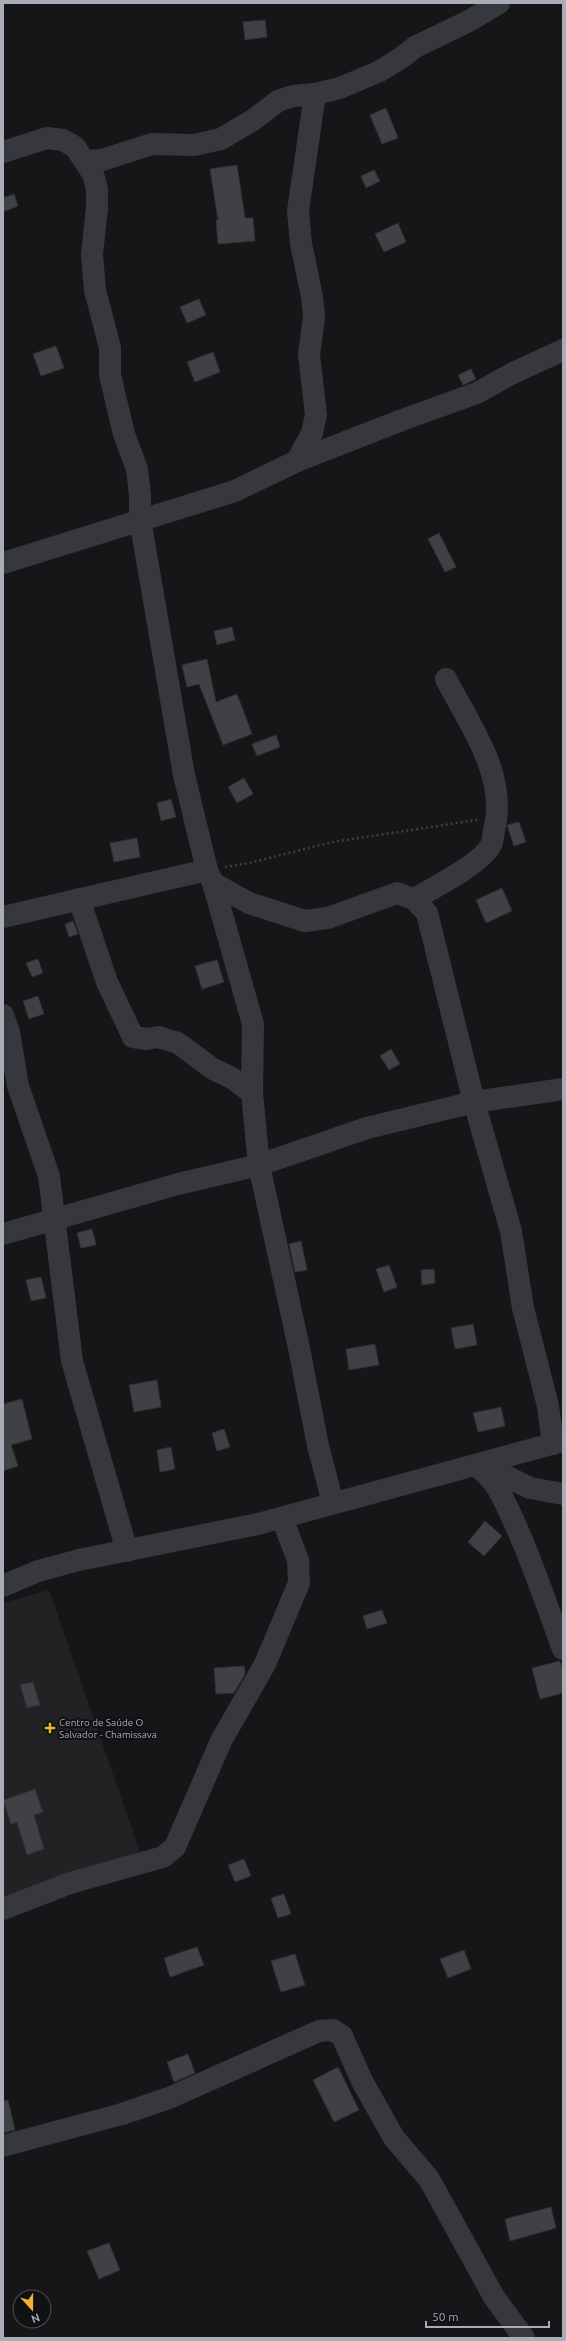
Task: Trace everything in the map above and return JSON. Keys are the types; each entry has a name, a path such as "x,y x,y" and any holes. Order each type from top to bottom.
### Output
{"street":[{"path":"86,161 102,160 152,144 194,145 210,142 253,120 278,101 293,96 315,94 340,88 380,71 415,47 469,21 499,3"},
{"path":"297,461 312,433 316,415 309,355 314,317 312,296 301,244 298,211 315,94"},
{"path":"3,152 47,138 62,140 75,147 86,161 93,174 97,189 92,254 95,290 110,348 110,375 124,434 137,469 140,496 140,519 184,775 210,876 253,1024 252,1093 259,1165 300,1348 318,1446 333,1503"},
{"path":"3,563 140,519 235,491 297,461 402,420 477,393 513,373 563,350"},
{"path":"414,899 470,865 490,846 498,816 498,798 492,770 446,679"},
{"path":"3,917 79,899 210,876 249,903 305,921 328,918 397,893 414,899 427,913 474,1102 511,1231 523,1308 558,1442 480,1469 333,1503 282,1518 38,1571 3,1586"},
{"path":"79,899 107,982 134,1037 147,1039 158,1037 178,1042 213,1069 232,1078 252,1093"},
{"path":"3,1015 9,1032 18,1086 49,1176 72,1361 127,1551"},
{"path":"3,1234 178,1184 259,1165 367,1128 474,1102 563,1089"},
{"path":"480,1469 495,1471 530,1488 563,1494"},
{"path":"480,1469 497,1488 563,1649"},
{"path":"3,1909 70,1883 163,1857 174,1847 221,1740 265,1664 299,1582 298,1560 282,1518"},
{"path":"3,2146 122,2114 169,2098 318,2031 333,2030 342,2036 362,2081 394,2138 429,2179 494,2297 524,2338"}],"path":[{"path":"210,876 249,863 334,842 498,816"}],"shaded area":[{"name":"Centro de Saúde O Salvador - Chamissava","path":"49,1590 140,1852 3,1902 3,1603"}],"building":[{"path":"265,20 267,37 245,40 243,22"},
{"path":"386,108 398,138 382,144 370,115"},
{"path":"237,165 245,218 253,218 255,241 218,244 216,220 218,220 210,169"},
{"path":"374,170 380,181 366,188 361,176"},
{"path":"14,194 18,206 3,212 3,198"},
{"path":"398,223 406,242 384,252 375,234"},
{"path":"199,299 206,315 187,323 180,307"},
{"path":"56,346 64,368 41,376 33,354"},
{"path":"213,352 220,372 195,382 187,362"},
{"path":"471,369 476,379 463,385 458,375"},
{"path":"439,533 456,567 445,572 428,539"},
{"path":"232,627 235,640 217,645 214,631"},
{"path":"207,659 216,702 237,694 252,734 223,745 199,684 187,687 182,665"},
{"path":"276,735 280,747 257,756 252,744"},
{"path":"244,778 253,794 237,803 228,787"},
{"path":"171,799 176,817 161,821 157,803"},
{"path":"519,822 526,842 514,846 507,825"},
{"path":"137,838 140,857 114,862 110,843"},
{"path":"502,888 512,911 486,923 476,900"},
{"path":"73,921 78,934 69,937 65,924"},
{"path":"38,959 43,973 32,977 26,963"},
{"path":"217,960 224,982 202,989 195,966"},
{"path":"38,996 44,1014 29,1019 23,1001"},
{"path":"391,1049 400,1064 389,1070 380,1056"},
{"path":"92,1229 96,1245 81,1248 77,1233"},
{"path":"301,1241 307,1270 295,1272 289,1244"},
{"path":"389,1265 397,1287 384,1292 376,1269"},
{"path":"434,1269 435,1283 422,1285 421,1270"},
{"path":"41,1277 46,1298 31,1301 26,1280"},
{"path":"473,1324 477,1345 455,1349 451,1328"},
{"path":"375,1344 379,1365 349,1370 346,1349"},
{"path":"157,1380 161,1407 134,1412 129,1385"},
{"path":"22,1399 32,1439 11,1445 18,1466 3,1471 3,1404"},
{"path":"501,1407 505,1426 478,1432 473,1413"},
{"path":"224,1429 230,1447 217,1451 212,1433"},
{"path":"171,1447 175,1469 160,1472 157,1450"},
{"path":"485,1521 502,1536 484,1556 468,1542"},
{"path":"382,1610 387,1623 367,1629 363,1616"},
{"path":"560,1661 563,1670 563,1693 540,1699 532,1668"},
{"path":"244,1666 245,1674 234,1693 216,1694 214,1668"},
{"path":"33,1682 40,1705 27,1708 20,1685"},
{"path":"35,1789 43,1812 34,1815 44,1849 27,1855 17,1822 11,1824 3,1800"},
{"path":"244,1859 251,1876 235,1882 228,1865"},
{"path":"284,1894 291,1914 278,1918 271,1898"},
{"path":"197,1947 204,1965 170,1977 164,1958"},
{"path":"464,1950 471,1969 448,1978 440,1959"},
{"path":"295,1954 305,1985 281,1992 271,1961"},
{"path":"188,2054 195,2073 174,2082 167,2062"},
{"path":"338,2067 359,2110 334,2122 313,2080"},
{"path":"8,2100 15,2130 3,2133 3,2101"},
{"path":"551,2207 556,2228 510,2241 505,2219"},
{"path":"109,2243 120,2270 99,2279 87,2251"}],"place":[{"name":"Centro de Saúde O Salvador - Chamissava","path":"50,1728"}]}
